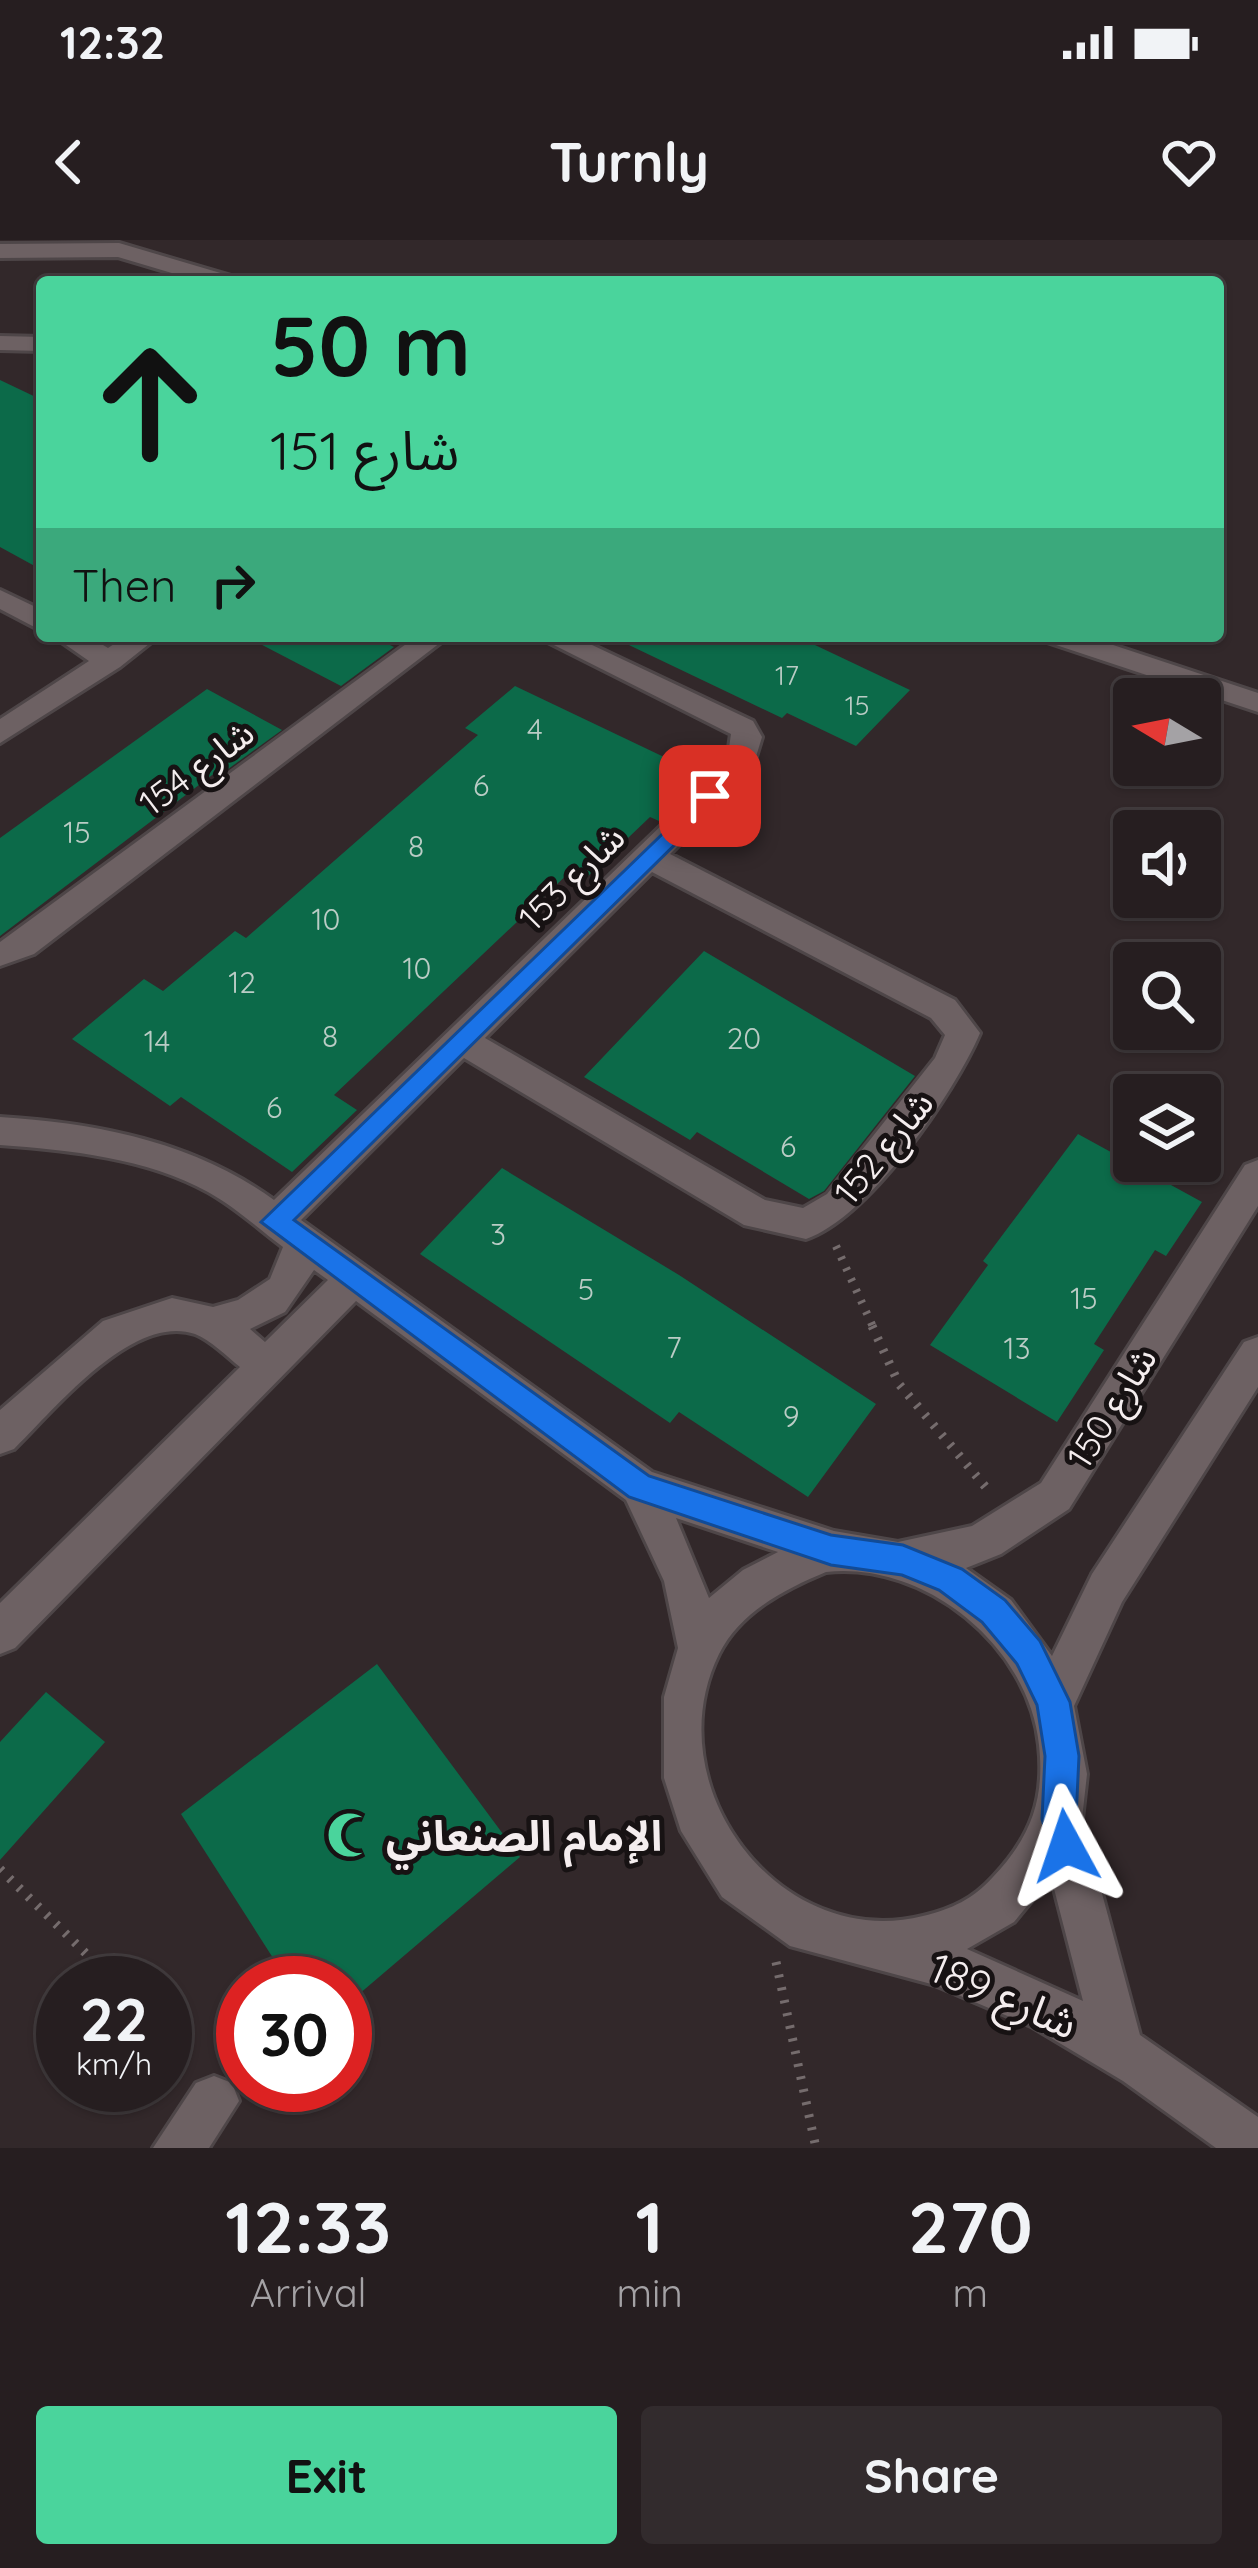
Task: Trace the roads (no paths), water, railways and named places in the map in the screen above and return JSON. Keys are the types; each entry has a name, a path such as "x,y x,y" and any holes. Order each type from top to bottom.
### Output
{"street":[{"path":"0,251 119,250 206,276"},
{"path":"0,343 36,344"},
{"path":"0,598 36,619"},
{"path":"77,642 110,661"},
{"path":"0,733 137,642"},
{"name":"شارع 154","path":"0,955 23,946 427,642"},
{"name":"شارع 153","path":"289,1232 460,1040 741,766 747,737 727,719 563,642"},
{"path":"1075,642 1258,704"},
{"name":"شارع 152","path":"460,1040 758,1214 806,1224 840,1205 935,1082 963,1033 944,1010 647,856"},
{"path":"0,1131 81,1137 160,1154 222,1182 640,1487 831,1550 903,1560 951,1580 994,1611 1028,1653 1053,1702 1062,1756 1059,1819 1022,1882 970,1925 889,1949 808,1930 764,1904 721,1862 693,1810 680,1754 682,1699 699,1648 729,1606 769,1576 831,1550"},
{"name":"شارع 150","path":"903,1560 948,1555 1016,1525 1055,1496 1258,1175"},
{"path":"209,1324 265,1308 286,1292 289,1232"},
{"path":"0,1633 354,1280"},
{"path":"0,1436 115,1333 142,1318 173,1314 209,1324 267,1366"},
{"path":"1053,1702 1107,1588 1258,1354"},
{"path":"640,1487 684,1579 699,1648"},
{"name":"شارع 189","path":"1059,1819 1118,2044"},
{"name":"شارع 189","path":"889,1949 1011,1991 1118,2044 1258,2148"},
{"path":"178,2148 214,2101"}],"place":[{"name":"الإمام الصنعاني","path":"350,1835"}]}
